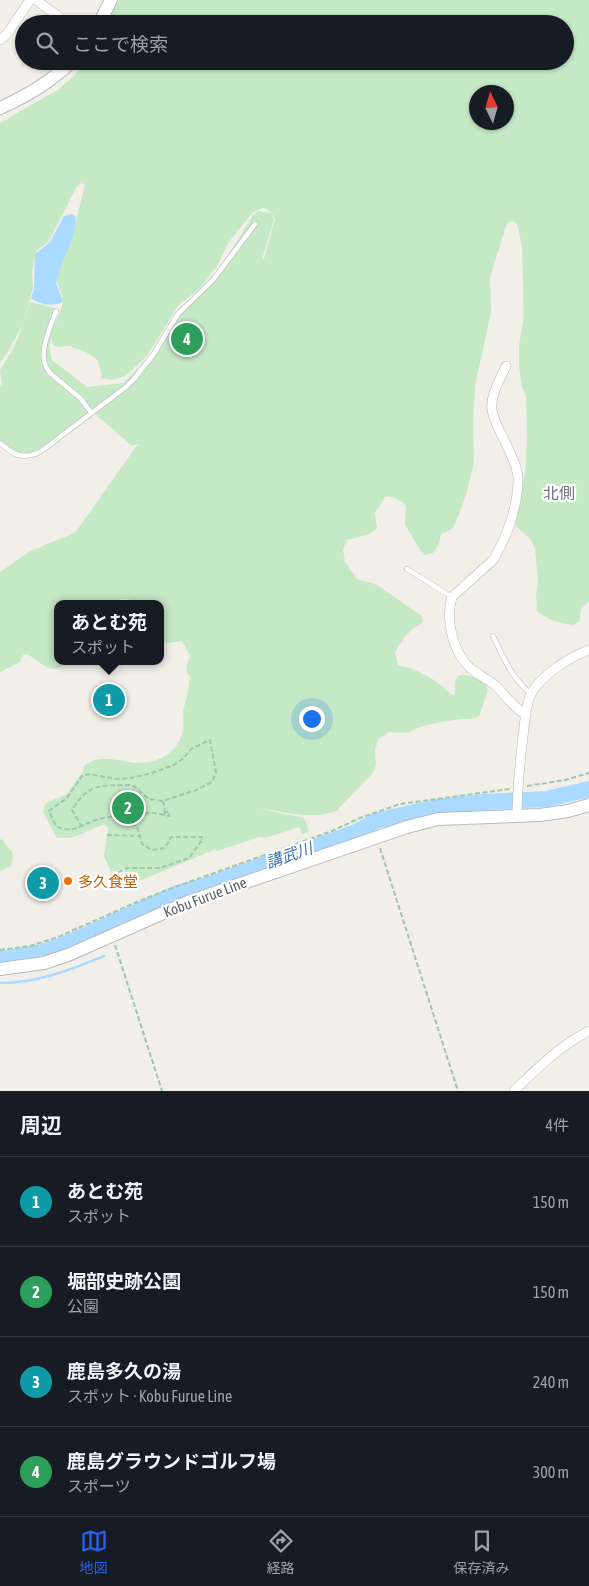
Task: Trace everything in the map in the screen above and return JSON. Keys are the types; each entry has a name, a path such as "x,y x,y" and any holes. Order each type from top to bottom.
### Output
{"main road":[{"path":"104,15 111,0"},
{"path":"0,108 43,86 64,70"},
{"name":"Kobu Furue Line","path":"0,969 44,963 68,955 188,902 407,826 438,819 568,811 589,805"}],"street":[{"path":"20,15 30,0"},
{"path":"36,0 57,15"},
{"path":"0,40 15,22"},
{"path":"506,366 494,392 492,411 515,464 518,477 511,517 498,552 493,560 452,597 450,608 452,634 463,660 476,673 494,684 517,710 526,715"},
{"path":"517,813 526,715 531,694 542,681 561,665 589,650"},
{"path":"514,1091 554,1052 576,1037 589,1031"}],"lane":[{"path":"0,443 17,455 36,454 46,449 126,387 143,369 178,314 213,280 255,224"},
{"path":"56,311 43,350 44,362 50,373 80,398 92,412"},
{"path":"406,569 452,597"},
{"path":"493,636 508,670 531,694"}],"path":[{"path":"82,827 72,810 84,794 99,786 131,785 149,799 163,801 196,790 212,782 216,772 210,740 191,749 184,758 166,768 131,778 109,778 89,774 82,776 67,798 49,812 56,826 76,829 82,827 96,820 118,816 156,813 165,816 170,814 168,811 165,812"},
{"path":"0,950 30,946 58,937 175,887 332,831 360,818 400,804 518,790 589,773"},
{"path":"108,786 109,778"},
{"path":"163,801 165,816"},
{"path":"111,875 128,868 145,870 160,868 189,858 202,840 202,838 171,837 165,848 152,850 142,844 137,826 120,819 118,816"},
{"path":"107,835 140,836"},
{"path":"376,836 458,1091"},
{"path":"112,935 162,1091"}],"green space":[{"path":"119,0 589,0 589,601 581,609 579,622 573,625 554,621 537,611 538,581 535,548 529,537 517,527 513,514 525,475 527,438 526,395 522,388 519,366 519,345 524,316 522,246 517,224 513,221 507,223 490,277 491,312 475,386 473,423 474,462 466,495 453,528 441,534 439,544 433,553 425,555 405,525 406,506 399,500 385,497 375,513 377,528 370,534 347,540 343,549 345,562 357,579 377,585 422,616 423,622 406,635 395,653 398,665 427,676 452,695 455,694 457,677 463,675 480,680 488,690 479,716 471,719 435,723 407,733 389,732 379,739 375,749 376,765 372,774 336,811 326,814 307,815 260,809 304,818 309,831 302,834 299,827 217,851 216,849 129,885 124,868 111,872 104,856 108,828 105,824 71,838 57,838 43,812 46,803 67,794 83,771 84,766 94,761 106,759 138,763 155,761 170,753 175,747 180,740 184,728 183,711 190,677 187,667 190,656 182,641 164,642 164,600 54,600 54,665 64,665 57,669 52,669 27,654 23,655 20,662 0,672 0,572 30,551 75,533 138,444 132,446 94,413 87,414 46,447 27,454 17,455 0,441 0,386 2,384 0,370 14,347 23,324 0,363 0,123 59,89 78,70 574,70 574,15 111,15","holes":["81,183 85,185 77,217 60,260 57,282 63,298 55,325 58,309 30,302 23,322 33,288 32,272 36,251 49,241 76,188","263,208 271,212 275,219 264,259 262,259 274,219 271,213 259,211 254,214 223,263 203,287 181,307 148,358 123,383 87,387 52,360 49,347 51,339 53,345 59,347 70,346 90,354 98,361 102,378 113,380 125,376 147,356 178,306 201,287 217,266 228,243 253,212"]},
{"path":"0,839 12,851 13,855 11,866 0,871"}],"water":[{"path":"72,214 76,217 73,237 56,283 63,301 51,305 38,302 31,298 34,289 35,254 50,242 64,216"}],"waterway":[{"name":"講武川","path":"0,959 43,952 70,942 175,894 204,886 356,832 376,821 436,807 483,802 547,799 589,789"},
{"path":"0,983 40,978 66,971 104,956"}],"place":[{"name":"鹿島グラウンドゴルフ場","path":"187,339"},
{"name":"あとむ苑","path":"109,700"},
{"name":"堀部史跡公園","path":"128,808"},
{"name":"多久食堂","path":"68,881"},
{"name":"鹿島多久の湯","path":"43,883"}],"district":[{"name":"北側","path":"559,493"}]}
